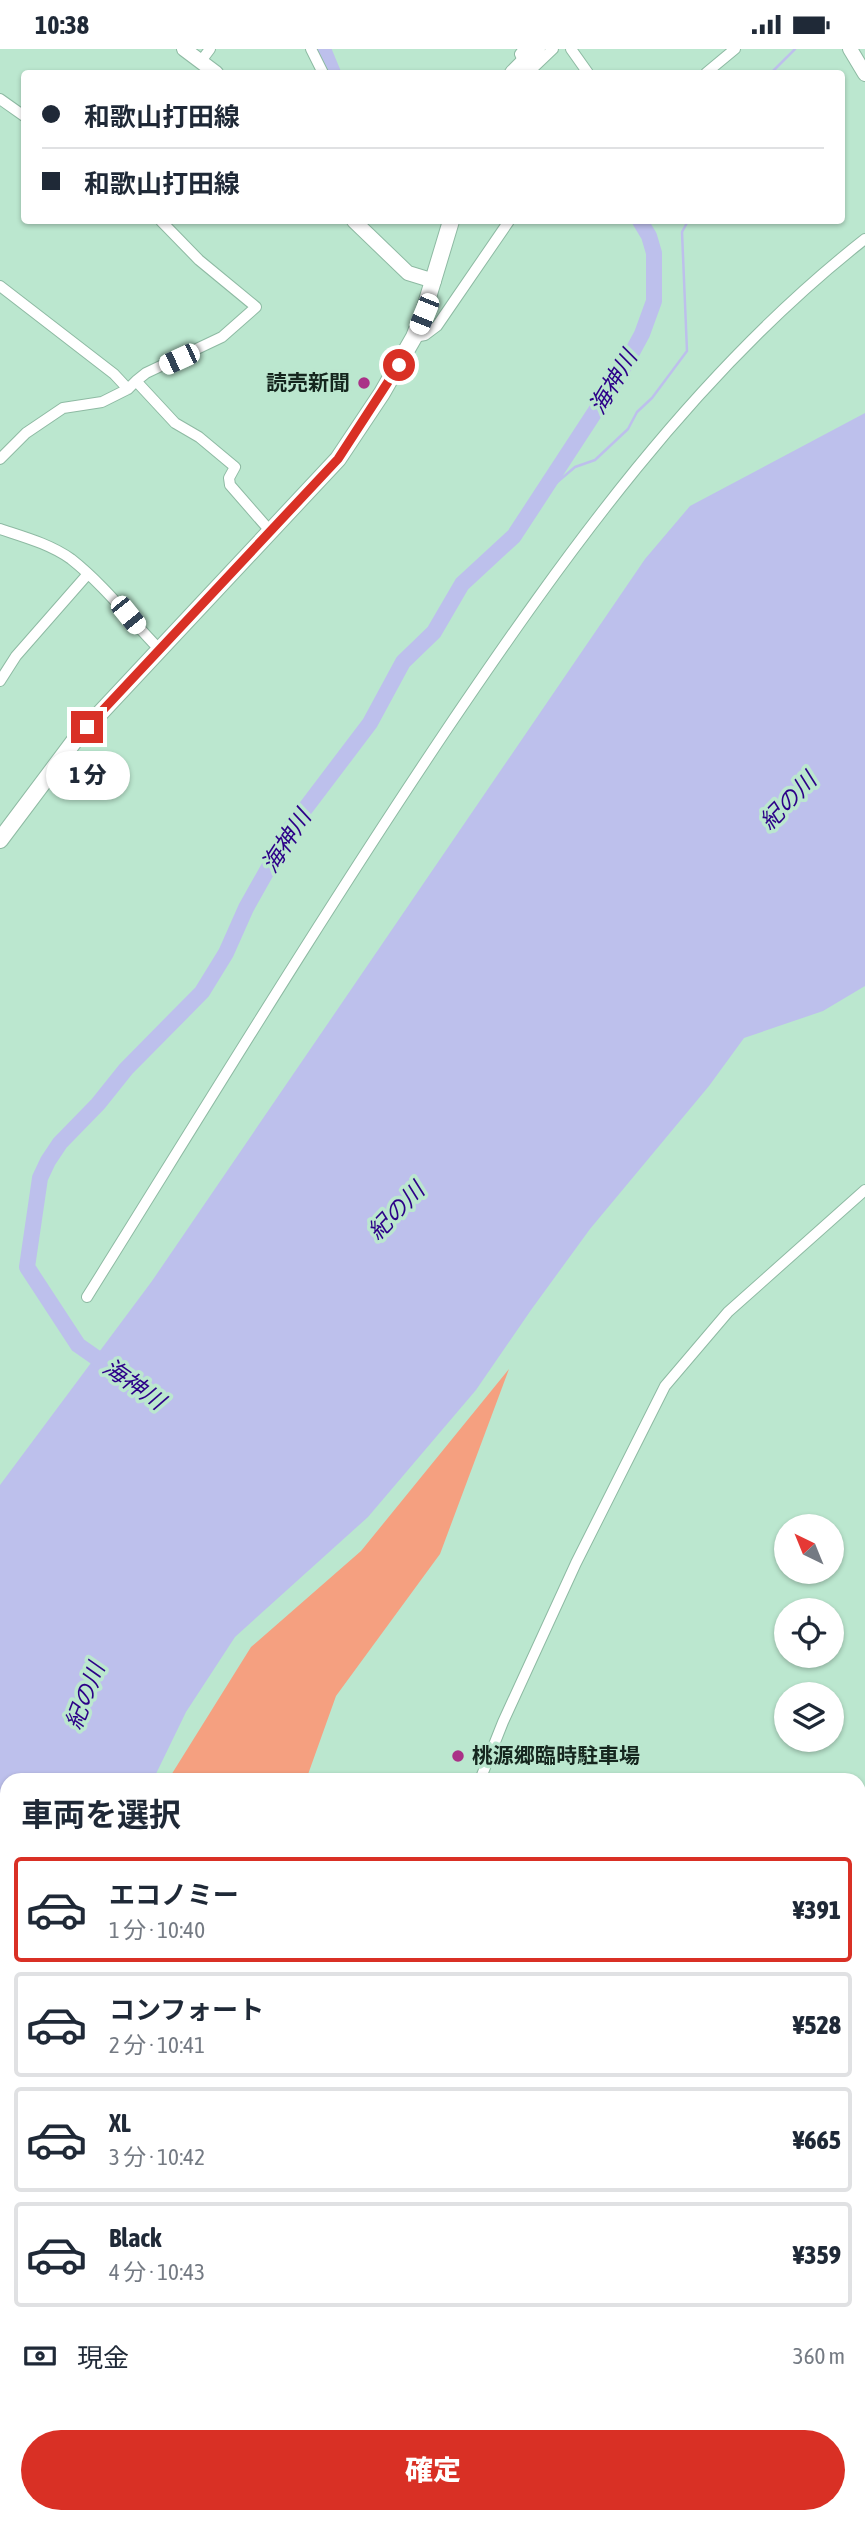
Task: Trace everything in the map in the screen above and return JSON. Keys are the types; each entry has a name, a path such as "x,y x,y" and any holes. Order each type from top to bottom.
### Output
{"main road":[{"path":"520,62 537,49"},
{"path":"2,834 75,740 338,459 368,415 414,337 450,224"}],"street":[{"path":"184,49 205,55 214,70"},
{"path":"311,49 322,70"},
{"path":"520,62 532,69 553,49"},
{"path":"570,49 586,70"},
{"path":"710,70 735,49"},
{"path":"850,49 865,74"},
{"path":"0,99 21,114"},
{"path":"0,459 26,433 63,408 102,402 132,385 146,373 222,337 256,307 199,260 164,224"},
{"path":"357,224 408,273 434,281"},
{"path":"414,337 425,335 437,326 507,224"},
{"path":"87,1297 407,789 482,677 578,544 702,392 834,263 865,239"},
{"path":"0,286 132,385 175,423 199,437 235,467 229,478 229,485 271,532"},
{"path":"0,529 50,547 71,559 115,599 159,649"},
{"path":"0,681 16,656 87,575"},
{"path":"483,1773 503,1722 576,1563 665,1386 728,1312 865,1190"}],"shaded area":[{"path":"509,1369 440,1554 336,1696 308,1773 172,1773 251,1647 361,1551"}],"water":[{"name":"紀の川","path":"865,413 865,986 823,1011 744,1038 709,1086 590,1229 476,1390 368,1517 235,1637 186,1712 156,1773 0,1773 0,1485 152,1281 645,559 690,506"}],"waterway":[{"name":"海神川","path":"323,49 332,70"},
{"path":"774,70 795,49"},
{"name":"海神川","path":"111,1368 78,1345 27,1267 40,1178 60,1143 98,1104 126,1069 202,992 226,953 246,908 292,826 370,723 403,662 434,632 462,584 514,536 623,369 642,334 654,301 654,253 642,224"},
{"path":"541,496 575,467 595,460 628,429 637,412 652,398 687,351 682,232 686,224"}],"place":[{"name":"読売新聞","path":"364,383"},
{"name":"桃源郷臨時駐車場","path":"458,1756"}],"route":[{"path":"87,727 338,459 355,437 399,365"}]}
